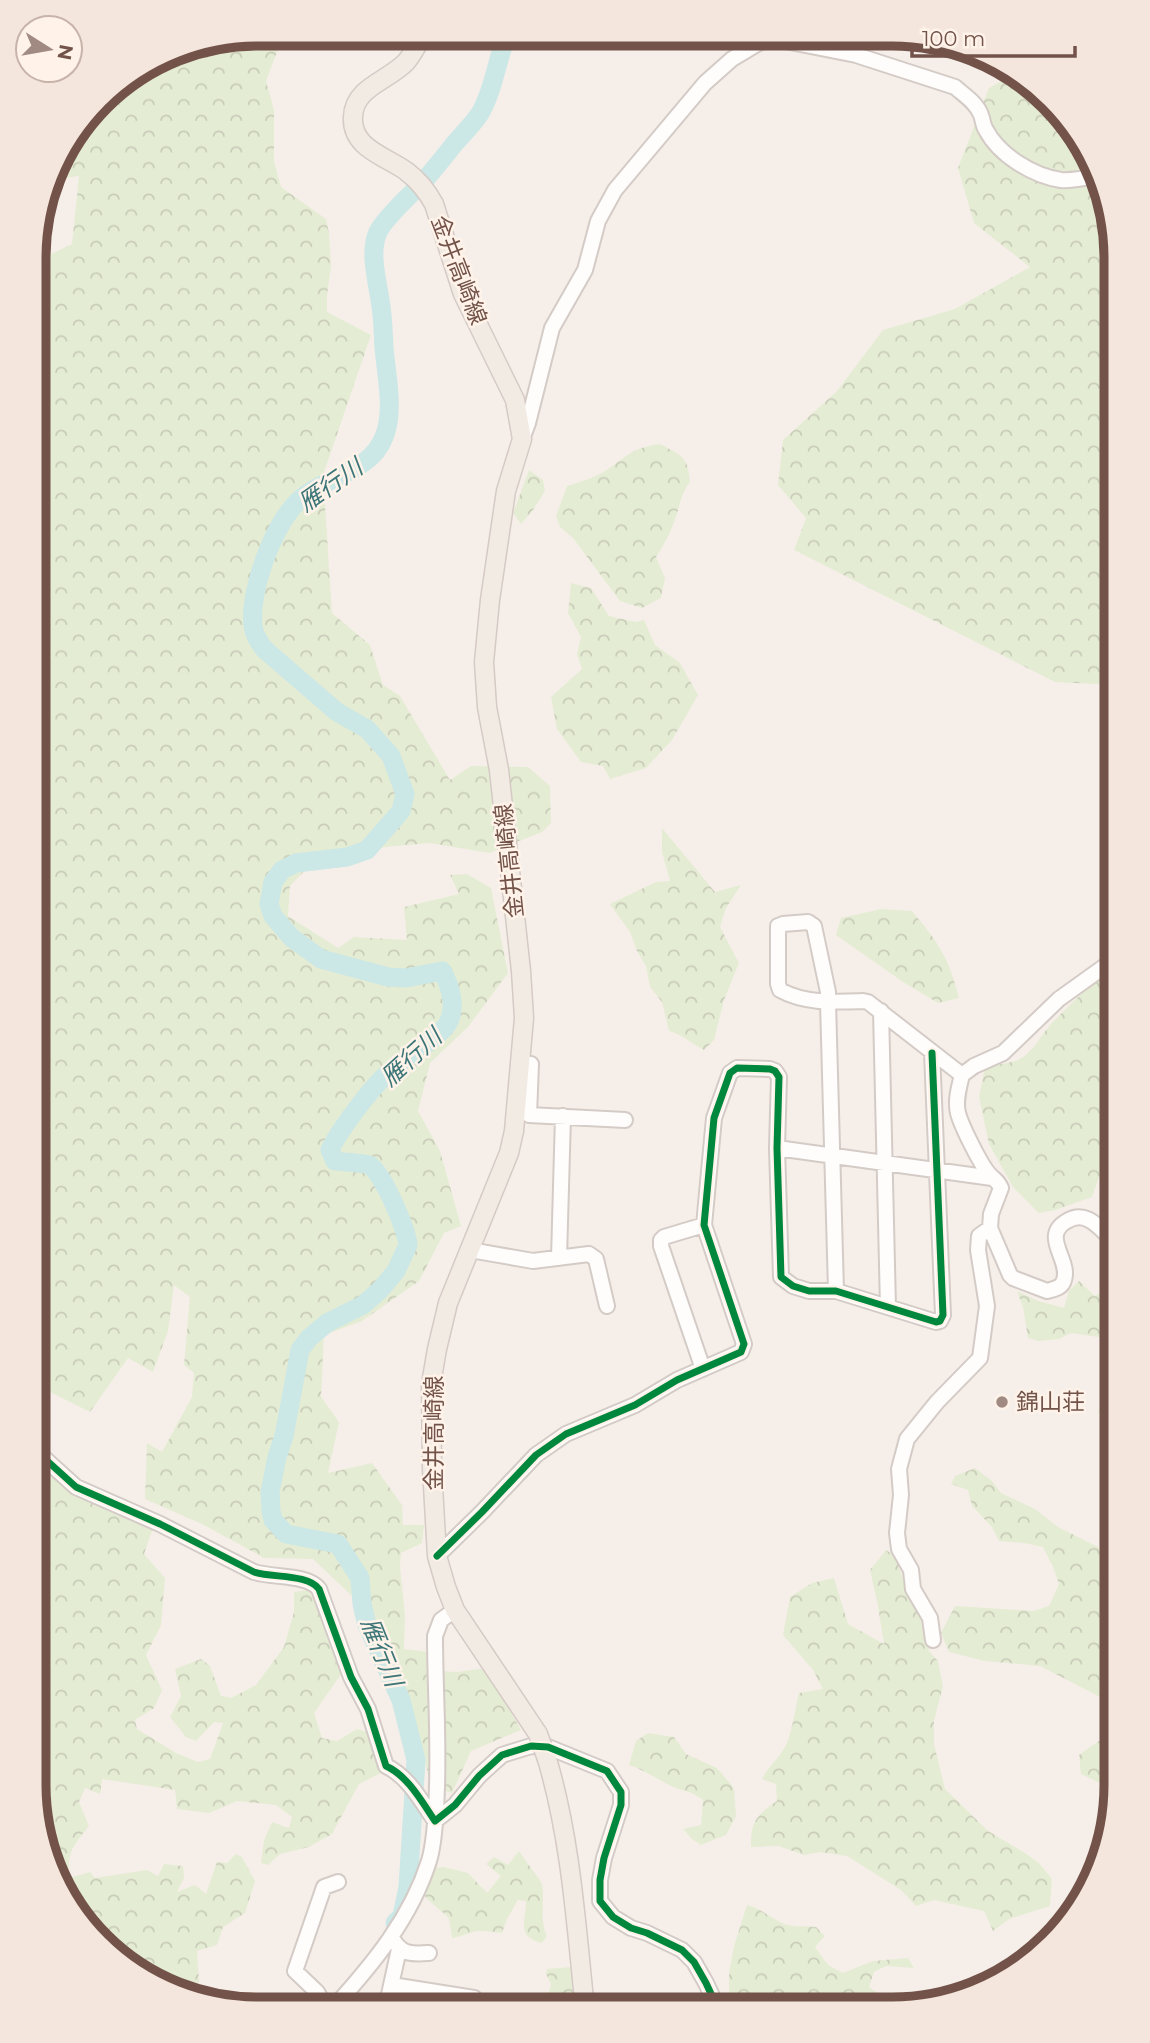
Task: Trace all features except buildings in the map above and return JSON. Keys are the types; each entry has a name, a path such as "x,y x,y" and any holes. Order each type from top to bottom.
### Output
{"main road":[{"name":"金井高崎線","path":"416,46 407,61 365,91 355,102 353,130 367,147 405,171 427,191 440,218 463,294 515,400 522,439 506,491 484,662 487,707 499,770 521,971 524,1018 521,1063 517,1112 509,1153 448,1303 431,1384 437,1556 455,1610 538,1734 547,1759 557,1791 571,1866 583,1997"}],"street":[{"path":"522,439 552,328 585,270 598,221 615,190 705,83 732,59 755,45"},
{"path":"810,45 856,55 955,88 969,98 980,111 985,130 1019,164 1063,180 1088,177"},
{"path":"836,1291 832,1156 828,1002 828,992 814,926 808,922 780,924 777,930 780,990 803,998 828,1002 863,1001 962,1075"},
{"path":"992,1178 973,1146 958,1112 957,1094 962,1075 974,1066 1003,1053 1059,999 1104,967"},
{"path":"881,1012 888,1307"},
{"path":"437,1556 536,1455 566,1434 635,1405 677,1380 741,1352 744,1344 704,1225 714,1118 730,1073 737,1068 770,1069 778,1073 780,1277 793,1286 809,1291 836,1291 940,1321 943,1315 932,1053"},
{"path":"521,1063 531,1064 529,1115 625,1120"},
{"path":"559,1258 563,1116"},
{"path":"777,1148 998,1181 1001,1188 991,1214 990,1228 1010,1275 1013,1279 1047,1291 1060,1286 1065,1280 1056,1241 1058,1228 1075,1217 1083,1217 1104,1232"},
{"path":"702,1368 661,1240 704,1225"},
{"path":"933,1640 930,1618 913,1590 911,1570 899,1549 899,1469 907,1439 937,1402 980,1358 987,1306 978,1250 979,1236 990,1228"},
{"path":"470,1250 533,1261 593,1255 607,1306"},
{"path":"45,1459 76,1487 160,1524 254,1572 314,1582 319,1589 351,1677 368,1709 386,1766 396,1770 435,1822"},
{"path":"389,1997 395,1943 430,1859 438,1779 435,1636 441,1620 455,1610"},
{"path":"435,1822 455,1805 479,1776 502,1755 531,1746 548,1746 607,1771 621,1792 621,1805 604,1857 600,1901 613,1917 631,1928 682,1950 694,1962 712,1997"},
{"path":"319,1997 295,1971 324,1887 338,1882"},
{"path":"395,1943 409,1954 429,1953"},
{"path":"333,1997 365,1972 395,1943"},
{"path":"392,1985 468,1997"}],"green space":[{"path":"243,46 279,46 266,81 274,110 274,161 281,187 326,219 331,266 327,312 371,335 323,475 332,613 370,645 383,685 400,696 450,780 471,766 528,767 550,786 551,823 542,832 489,853 430,843 385,847 307,868 290,886 288,916 338,948 354,937 407,940 404,907 459,894 450,875 467,874 491,888 508,973 468,1027 430,1063 418,1111 440,1151 461,1226 444,1233 419,1281 362,1321 324,1335 321,1397 339,1422 328,1473 372,1463 402,1505 403,1525 424,1525 422,1543 401,1553 400,1567 405,1616 404,1649 429,1652 430,1782 416,1726 398,1674 372,1615 313,1559 264,1558 202,1524 145,1499 147,1443 162,1452 192,1397 194,1373 184,1365 190,1297 174,1285 168,1331 153,1372 128,1358 90,1412 45,1390 45,257 72,244 79,176 61,178 89,128 128,89 151,74 202,53"},
{"path":"1006,79 1032,98 1052,118 1083,164 1093,189 1103,230 1104,684 1055,682 794,550 806,518 778,485 783,440 837,391 883,330 955,309 1030,267 974,223 958,168 989,88"},
{"path":"660,444 682,458 688,467 690,482 682,496 671,530 656,557 665,578 661,598 642,608 620,601 573,538 560,527 556,516 567,486 601,473 636,450"},
{"path":"529,470 543,480 545,491 521,524 513,513"},
{"path":"571,583 591,588 609,616 636,622 644,620 655,645 680,663 698,695 672,740 646,768 610,779 603,766 581,762 557,729 551,697 582,669 577,654 581,637 568,613"},
{"path":"662,828 715,892 741,885 726,908 720,927 739,963 724,1000 714,1040 704,1050 669,1031 662,1002 650,987 646,966 630,932 610,904 656,882 670,881 662,852"},
{"path":"881,909 912,911 942,951 959,998 938,1003 836,935 841,918"},
{"path":"1104,976 1104,1169 1092,1197 1039,1213 1013,1187 989,1144 979,1097 985,1067 1023,1057 1066,1008"},
{"path":"1079,1281 1095,1296 1104,1290 1104,1338 1071,1333 1059,1339 1038,1341 1028,1338 1023,1307 1017,1291 1038,1301 1064,1308 1069,1291"},
{"path":"1104,1396 1104,1418 1098,1412"},
{"path":"45,1463 107,1508 153,1528 144,1554 165,1578 161,1625 146,1655 162,1690 154,1708 135,1720 137,1729 176,1753 198,1762 210,1759 223,1723 214,1722 196,1741 186,1737 170,1717 181,1696 175,1669 201,1659 210,1666 221,1696 231,1698 256,1685 284,1647 294,1612 294,1592 309,1590 322,1603 342,1673 314,1713 322,1738 337,1741 357,1729 373,1734 381,1773 359,1784 332,1834 309,1847 280,1854 268,1865 261,1863 264,1840 272,1822 289,1828 292,1817 276,1805 237,1801 209,1813 177,1809 175,1790 102,1779 100,1794 85,1788 79,1802 89,1826 72,1850 69,1878 90,1872 95,1878 147,1870 158,1876 164,1864 183,1866 184,1878 177,1892 195,1885 206,1894 217,1862 227,1863 236,1854 242,1857 255,1881 245,1913 223,1927 217,1945 197,1951 200,1989 151,1969 128,1954 89,1915 74,1892 57,1854 50,1827 45,1786"},
{"path":"975,1468 992,1481 1001,1493 1035,1509 1058,1527 1104,1550 1104,1702 1102,1698 1040,1666 985,1661 949,1652 941,1633 955,1606 1034,1611 1049,1606 1059,1584 1043,1547 999,1541 992,1527 972,1506 968,1490 951,1484 955,1476"},
{"path":"886,1550 895,1556 917,1609 929,1651 938,1661 943,1686 934,1721 934,1744 945,1789 988,1831 1039,1863 1052,1879 1050,1906 1009,1919 993,1931 984,1911 934,1900 916,1906 901,1890 847,1856 820,1852 804,1855 779,1846 751,1847 756,1820 777,1801 776,1784 762,1779 787,1743 799,1693 823,1689 813,1670 783,1635 790,1597 812,1583 834,1578 848,1624 884,1644 870,1570"},
{"path":"486,1668 521,1730 471,1751 452,1793 442,1790 439,1671 457,1672"},
{"path":"1104,1732 1104,1785 1081,1774 1079,1755 1100,1740"},
{"path":"648,1733 674,1737 686,1754 717,1768 734,1788 736,1816 726,1835 701,1845 692,1839 683,1829 701,1825 703,1800 629,1765 636,1741"},
{"path":"519,1851 542,1884 543,1924 547,1936 542,1943 525,1932 526,1901 518,1900 502,1933 478,1931 452,1938 449,1918 426,1898 422,1888 433,1868 444,1867 468,1873 487,1893 501,1876 486,1864 494,1857 508,1865"},
{"path":"747,1905 788,1925 816,1927 825,1936 815,1947 828,1965 843,1973 873,1961 908,1958 914,1968 886,1966 874,1972 869,1987 884,1997 729,1997 729,1973"},
{"path":"570,1967 575,1997 552,1997 549,1992 551,1984 546,1974 547,1969"}],"waterway":[{"name":"雁行川","path":"395,1923 402,1916 408,1887 416,1760 401,1700 367,1625 360,1578 338,1544 286,1534 273,1520 270,1492 284,1436 300,1350 309,1338 327,1323 363,1305 380,1290 396,1271 408,1245 393,1202 374,1170 367,1164 335,1161 330,1150 348,1120 382,1079 444,1028 451,1017 452,1003 450,989 442,971 406,978 388,977 321,959 292,938 273,916 269,904 273,882 282,870 296,863 347,857 367,850 401,811 405,794 391,756 367,729 337,712 264,649 254,632 253,611 255,593 266,555 293,506 314,489 370,458 384,437 389,415 389,392 382,312 374,266 375,240 386,221 479,115 488,97 504,46"}],"cycle path":[{"path":"437,1556 536,1455 566,1434 635,1405 677,1380 741,1352 744,1344 704,1225 714,1118 730,1073 737,1068 770,1069 779,1077 777,1148 781,1277 793,1286 809,1291 836,1291 940,1321 943,1315 932,1053"},
{"path":"45,1459 76,1487 160,1524 254,1572 314,1584 319,1589 351,1677 368,1709 386,1766 408,1783 435,1821 455,1805 479,1776 502,1755 531,1746 548,1747 607,1771 621,1792 621,1805 604,1858 600,1901 613,1917 631,1928 682,1950 694,1962 712,1997"}],"place":[{"name":"錦山荘","path":"1002,1402"}]}
